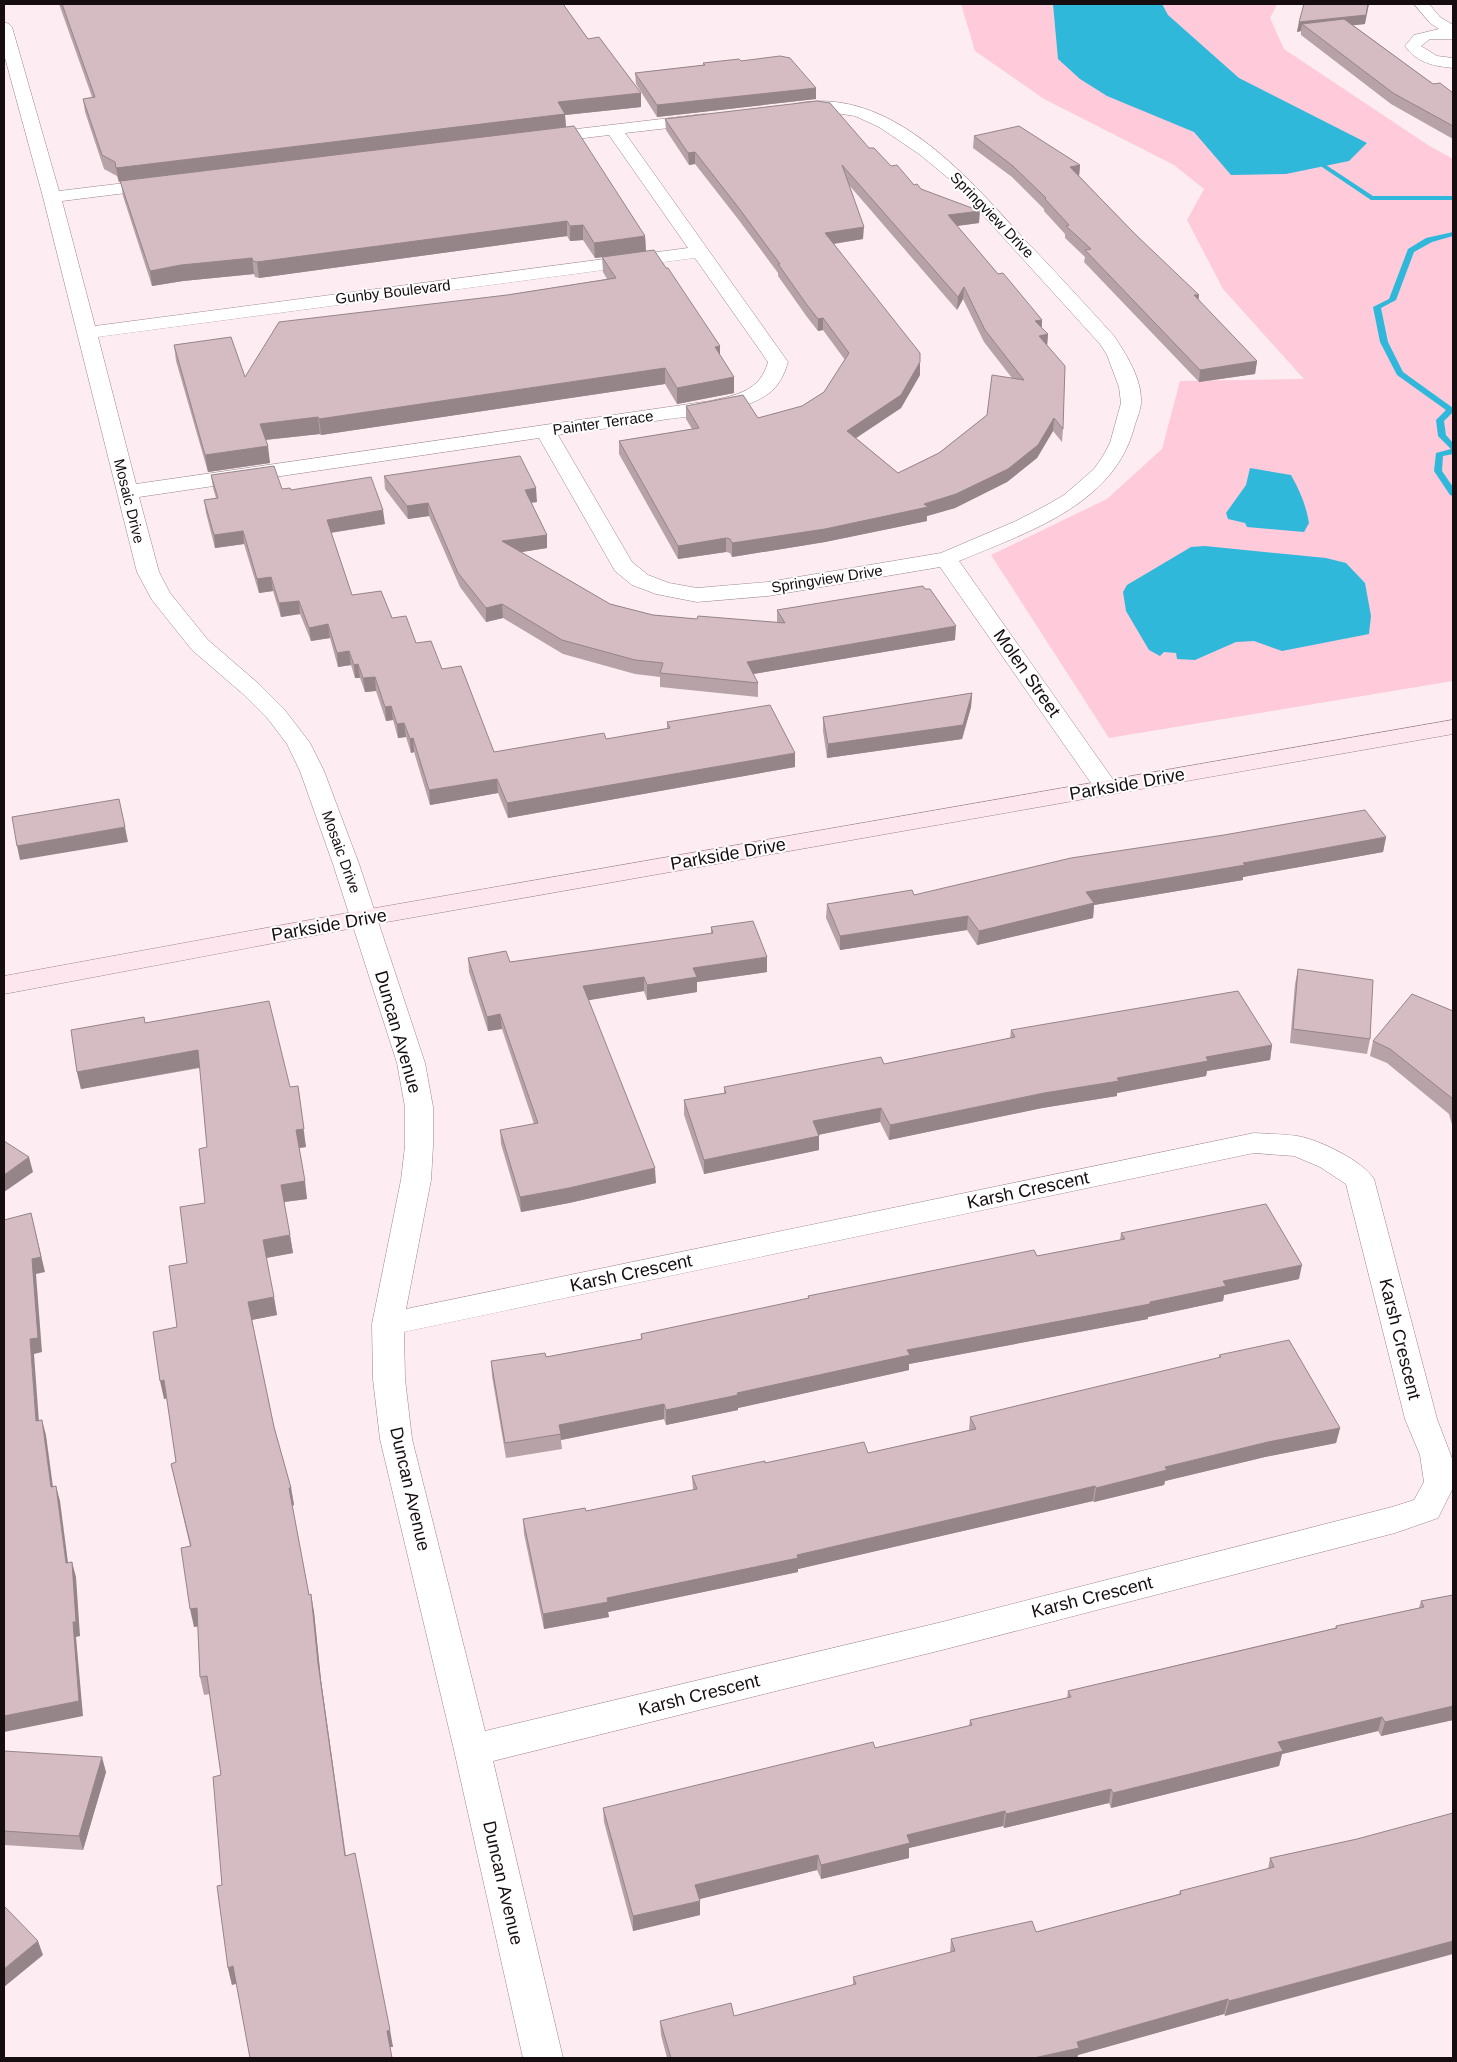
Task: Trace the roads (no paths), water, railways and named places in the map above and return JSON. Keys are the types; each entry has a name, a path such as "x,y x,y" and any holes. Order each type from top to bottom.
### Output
{"main road":[{"name":"Parkside Drive","path":"4,985 364,918 1453,727"}],"street":[{"path":"1453,33 1435,20 1421,4 1413,22 1414,48 1420,54 1446,62 1453,70"},
{"name":"Mosaic Drive","path":"4,28 52,197 148,572 160,595 200,644 252,689 276,714 298,743 315,781 364,918"},
{"path":"1415,41 1430,35 1453,33"},
{"name":"Springview Drive","path":"545,431 623,566 640,580 664,589 697,595 768,589 946,559 1024,526 1055,510 1078,493 1113,458 1124,429 1130,403 1129,387 1125,372 1107,340 959,178 937,160 881,121 862,112 816,106 777,110"},
{"path":"527,140 720,117"},
{"name":"Painter Terrace","path":"127,492 729,403 752,396 765,388 777,372 778,362 614,130"},
{"path":"52,197 176,182"},
{"name":"Gunby Boulevard","path":"86,333 700,252"},
{"name":"Molen Street","path":"946,559 1107,788"},
{"name":"Duncan Avenue","path":"364,918 411,1063 419,1107 420,1146 416,1180 388,1324 389,1379 396,1439 472,1750 543,2058"},
{"name":"Karsh Crescent","path":"388,1324 1254,1143 1298,1146 1330,1160 1359,1179 1421,1419 1436,1455 1440,1482 1426,1509 1395,1520 942,1636 472,1750"}],"water":[{"path":"1053,4 1162,4 1168,15 1239,78 1367,143 1349,161 1286,174 1231,175 1194,132 1107,96 1080,79 1058,59"},
{"path":"1250,468 1291,475 1308,516 1309,523 1304,532 1247,527 1245,523 1228,519 1226,513 1246,485"},
{"path":"1205,546 1326,558 1346,563 1365,583 1371,616 1369,634 1282,651 1254,641 1236,642 1195,660 1177,659 1176,653 1164,652 1160,656 1149,650 1126,611 1123,592 1127,585 1191,547"}],"waterway":[{"path":"1324,166 1371,198 1453,198"},
{"path":"1453,234 1429,240 1411,251 1392,300 1377,307 1384,342 1400,373 1416,387 1451,410 1440,420 1442,436 1453,447"},
{"path":"1453,451 1439,455 1438,471 1453,493"}]}
